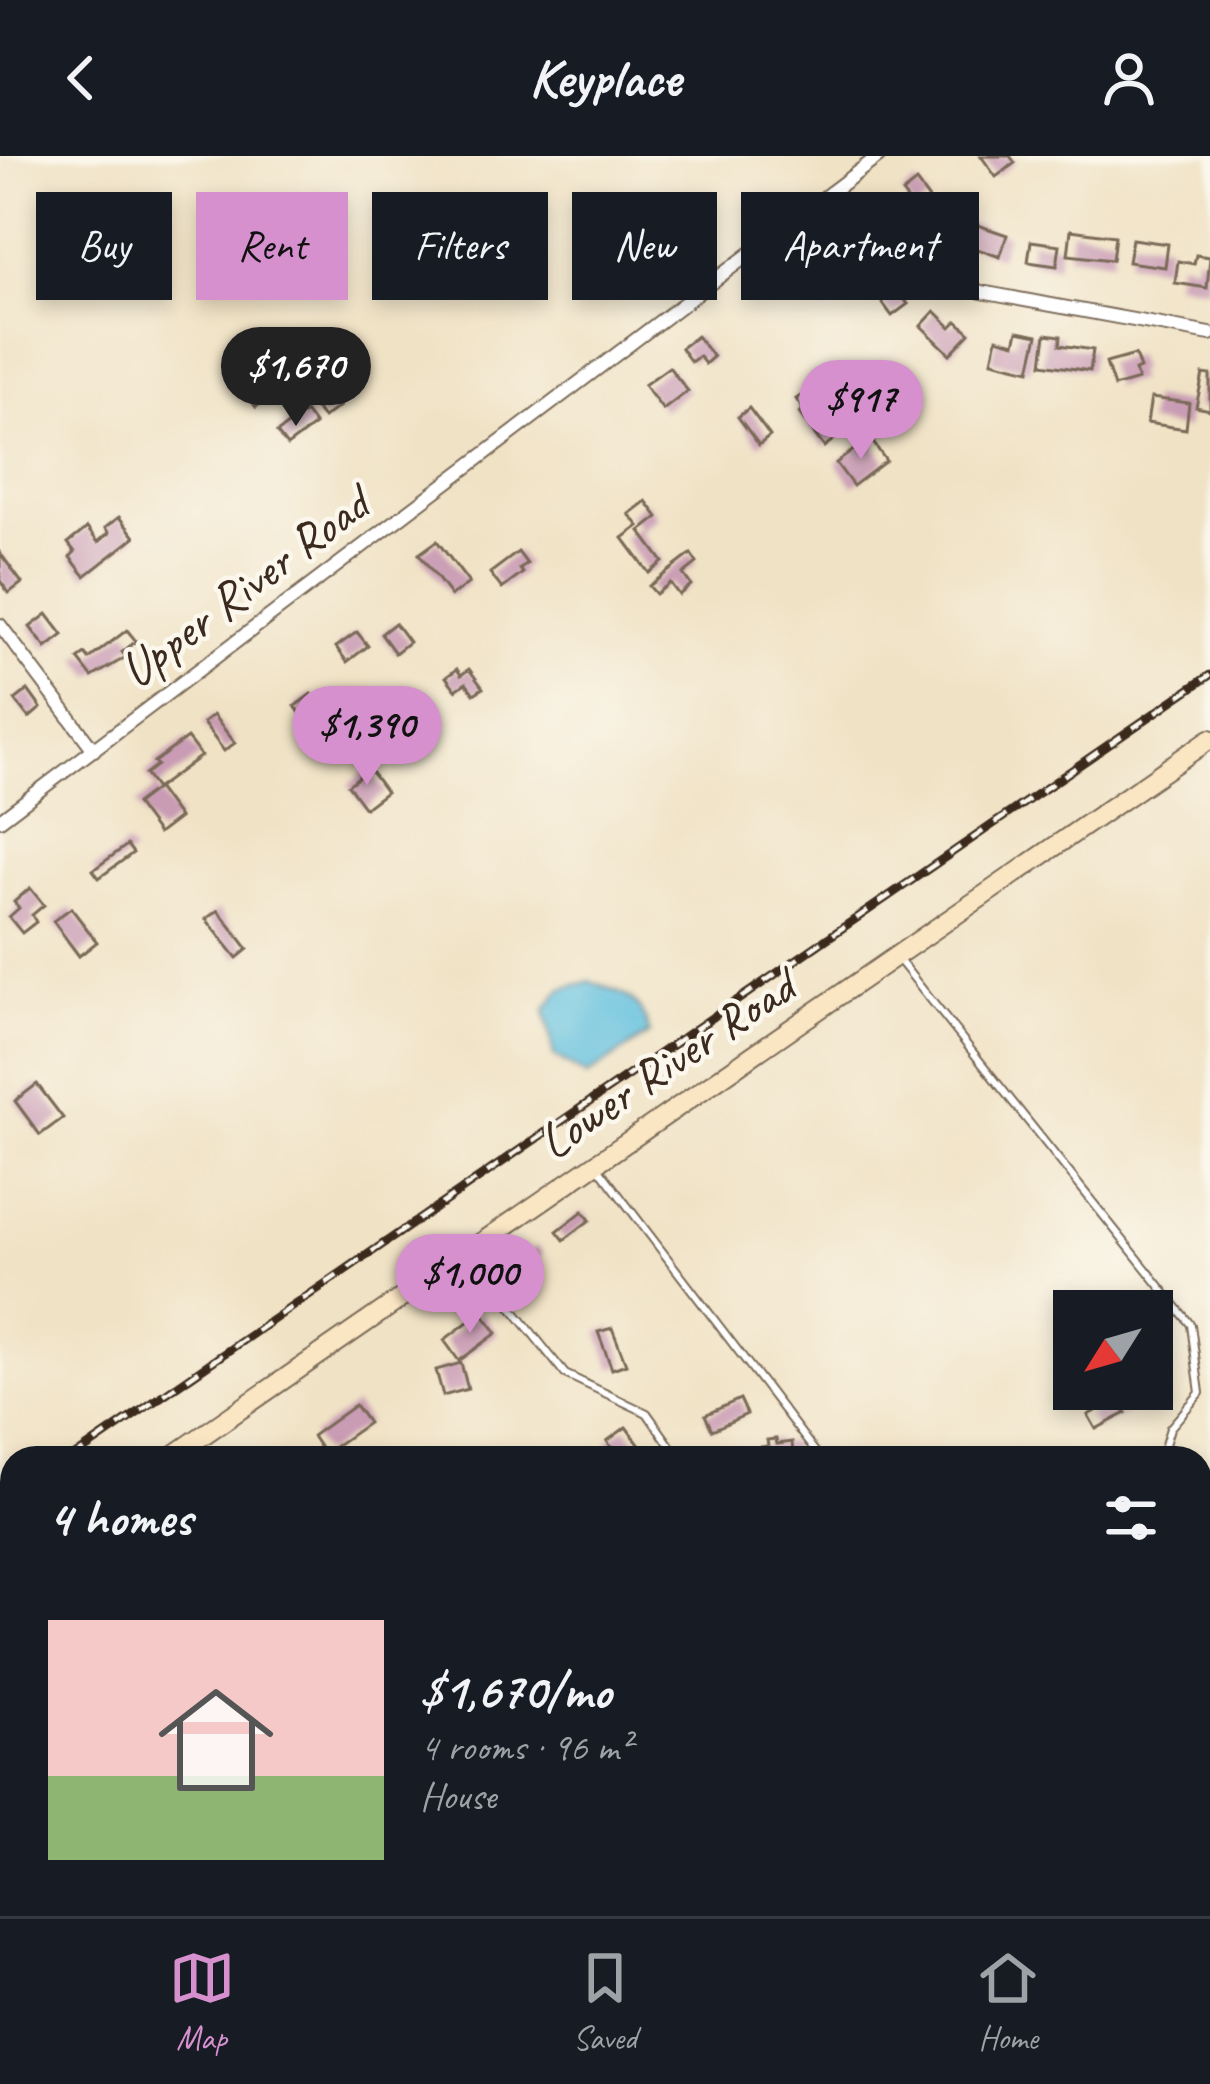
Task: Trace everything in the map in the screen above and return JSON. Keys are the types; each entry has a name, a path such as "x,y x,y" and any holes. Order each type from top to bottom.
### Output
{"street":[{"name":"Upper River Road","path":"831,192 879,156"},
{"name":"Upper River Road","path":"0,820 741,260"},
{"path":"979,291 1210,334"},
{"path":"0,625 94,750"},
{"name":"Lower River Road","path":"187,1446 1210,740"}],"lane":[{"path":"897,958 1191,1325 1200,1393 1170,1428 1165,1446"},
{"path":"595,1163 811,1446"},
{"path":"466,1251 565,1374 647,1413 670,1446"}],"water":[{"path":"590,981 636,1004 649,1034 587,1076 554,1056 545,1010 561,989"}],"building":[{"path":"981,156 1010,156 1015,163 996,177"},
{"path":"916,182 924,192 903,192"},
{"path":"979,225 1007,235 1000,257 979,250"},
{"path":"1071,230 1115,236 1112,260 1068,255"},
{"path":"1132,239 1168,244 1165,267 1128,262"},
{"path":"1031,241 1060,245 1057,266 1028,262"},
{"path":"1196,255 1210,257 1207,288 1175,283 1178,261 1194,264"},
{"path":"880,300 905,300 908,304 892,316"},
{"path":"935,311 951,327 957,321 970,333 950,354 921,326"},
{"path":"1018,331 1038,335 1030,370 992,361 997,338 1015,343"},
{"path":"1046,334 1061,336 1060,345 1093,350 1090,371 1042,364"},
{"path":"697,336 713,357 705,364 699,356 691,362 681,348"},
{"path":"1135,355 1138,380 1114,387 1106,363"},
{"path":"669,367 688,391 663,410 644,385"},
{"path":"273,371 284,385 256,407 245,392"},
{"path":"1203,374 1210,375 1210,410 1196,407"},
{"path":"877,384 888,398 871,411 860,396"},
{"path":"816,385 848,429 824,447 799,413 803,409 796,399"},
{"path":"329,391 340,406 323,418 312,404"},
{"path":"1151,398 1189,403 1186,429 1147,423"},
{"path":"749,408 770,436 759,445 738,417"},
{"path":"305,412 315,425 287,446 277,433"},
{"path":"870,438 886,461 853,486 836,463"},
{"path":"646,501 658,517 640,531 663,562 649,573 623,538 639,526 629,514"},
{"path":"119,517 135,537 85,576 70,557 75,552 68,543 87,528 98,542 109,533 105,528"},
{"path":"437,541 469,583 451,596 419,554"},
{"path":"518,552 527,564 502,589 490,573"},
{"path":"0,553 22,583 9,593 0,581"},
{"path":"691,554 697,563 683,574 691,585 679,595 670,583 656,594 649,586"},
{"path":"47,614 63,635 46,648 30,627"},
{"path":"395,623 409,642 395,653 381,634"},
{"path":"127,630 136,641 122,652 126,657 92,677 78,659 85,654 89,659"},
{"path":"357,632 368,646 347,662 336,647"},
{"path":"457,669 461,675 469,669 483,688 474,694 466,683 456,690 446,677"},
{"path":"28,690 41,708 29,718 15,700"},
{"path":"311,694 331,721 315,733 295,706"},
{"path":"213,715 235,743 224,751 203,723"},
{"path":"187,738 201,756 156,789 145,774"},
{"path":"369,769 386,792 365,808 348,785"},
{"path":"157,788 179,818 158,834 136,804"},
{"path":"127,845 133,853 99,878 93,870"},
{"path":"30,888 44,905 32,915 36,922 22,933 9,917 19,908 14,902"},
{"path":"71,908 97,942 79,956 53,921"},
{"path":"218,910 248,949 237,958 206,919"},
{"path":"37,1084 63,1118 40,1135 15,1101"},
{"path":"583,1211 590,1220 564,1240 557,1231"},
{"path":"537,1246 543,1254 510,1279 504,1271"},
{"path":"481,1312 497,1333 459,1361 444,1340"},
{"path":"612,1328 626,1364 612,1369 598,1332"},
{"path":"461,1363 468,1389 443,1396 436,1370"},
{"path":"740,1399 747,1414 712,1430 705,1415"},
{"path":"355,1405 368,1423 335,1446 319,1446 312,1436"},
{"path":"1097,1410 1126,1413 1096,1429 1088,1415"},
{"path":"626,1427 640,1446 611,1446 607,1441"},
{"path":"767,1440 792,1442 792,1446 768,1446"}],"railway":[{"path":"89,1446 1210,675"}]}
